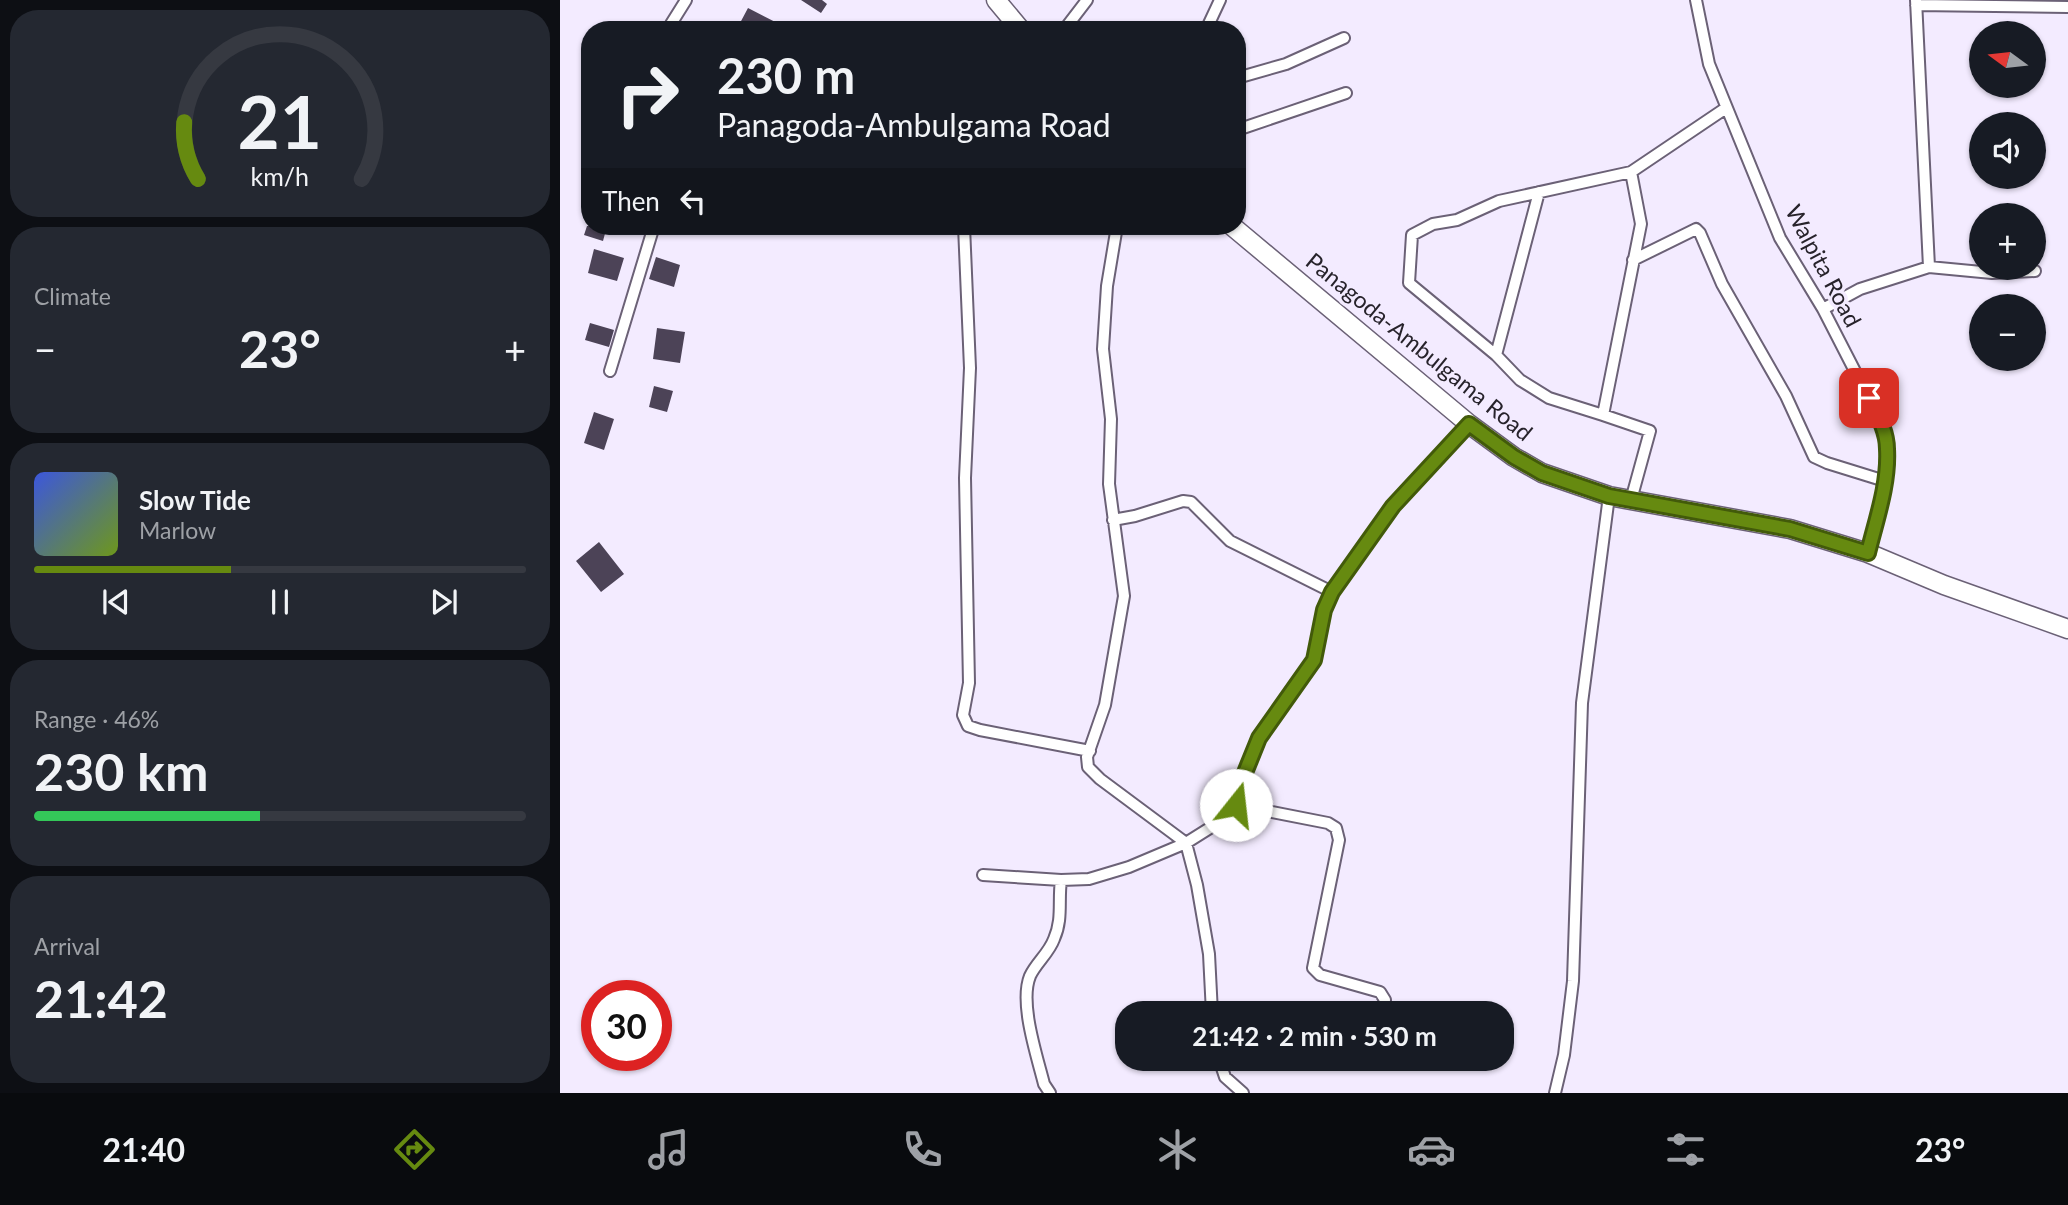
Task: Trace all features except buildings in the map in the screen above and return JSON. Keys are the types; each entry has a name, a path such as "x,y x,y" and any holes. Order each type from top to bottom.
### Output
{"main road":[{"path":"996,0 1014,21"},
{"name":"Panagoda-Ambulgama Road","path":"1243,235 1469,424 1514,457 1542,473 1609,496 1790,529 1868,553 1944,585 2068,629"}],"street":[{"path":"673,21 686,0"},
{"path":"1071,21 1087,0"},
{"path":"1210,21 1220,0"},
{"name":"Walpita Road","path":"1696,0 1709,64 1780,238 1823,309 1880,420 1887,448 1885,481 1868,553"},
{"path":"1929,267 1916,2 2068,6"},
{"path":"1246,75 1286,64 1343,38"},
{"path":"1246,127 1346,93"},
{"path":"1631,500 1650,431 1549,398 1520,380 1496,355 1409,283 1412,235 1433,224 1457,220 1499,201 1631,172 1726,108"},
{"path":"1603,415 1641,224 1631,172"},
{"path":"1496,355 1539,191"},
{"path":"1633,260 1696,229 1722,284 1786,396 1814,457 1885,481"},
{"path":"610,371 651,235"},
{"path":"964,235 970,369 965,478 969,682 963,715 968,726 980,730 1090,751"},
{"path":"1116,235 1107,286 1103,349 1111,419 1109,484 1124,596 1105,705 1087,757 1088,767 1185,843 1197,885 1209,954 1211,1001"},
{"path":"1823,309 1860,289 1929,267 1969,271"},
{"path":"983,875 1060,880 1090,879 1129,867 1185,843 1229,816 1236,805 1240,785 1259,738 1314,660 1324,610 1332,592 1393,506 1469,424"},
{"path":"1555,1093 1564,1055 1573,981 1582,703 1609,496"},
{"path":"1113,520 1135,516 1183,500 1191,502 1230,541 1332,592"},
{"path":"1236,805 1328,823 1336,828 1339,840 1313,968 1320,975 1380,992 1385,1001"},
{"path":"1051,1093 1044,1084 1027,1013 1030,977 1054,941 1061,917 1060,880"},
{"path":"1223,1071 1225,1077 1243,1093"}],"route":[{"path":"1236,805 1240,785 1259,738 1314,660 1324,610 1332,592 1393,506 1469,424 1514,457 1542,473 1609,496 1790,529 1868,553 1885,481 1887,448 1880,420 1869,398"}]}
